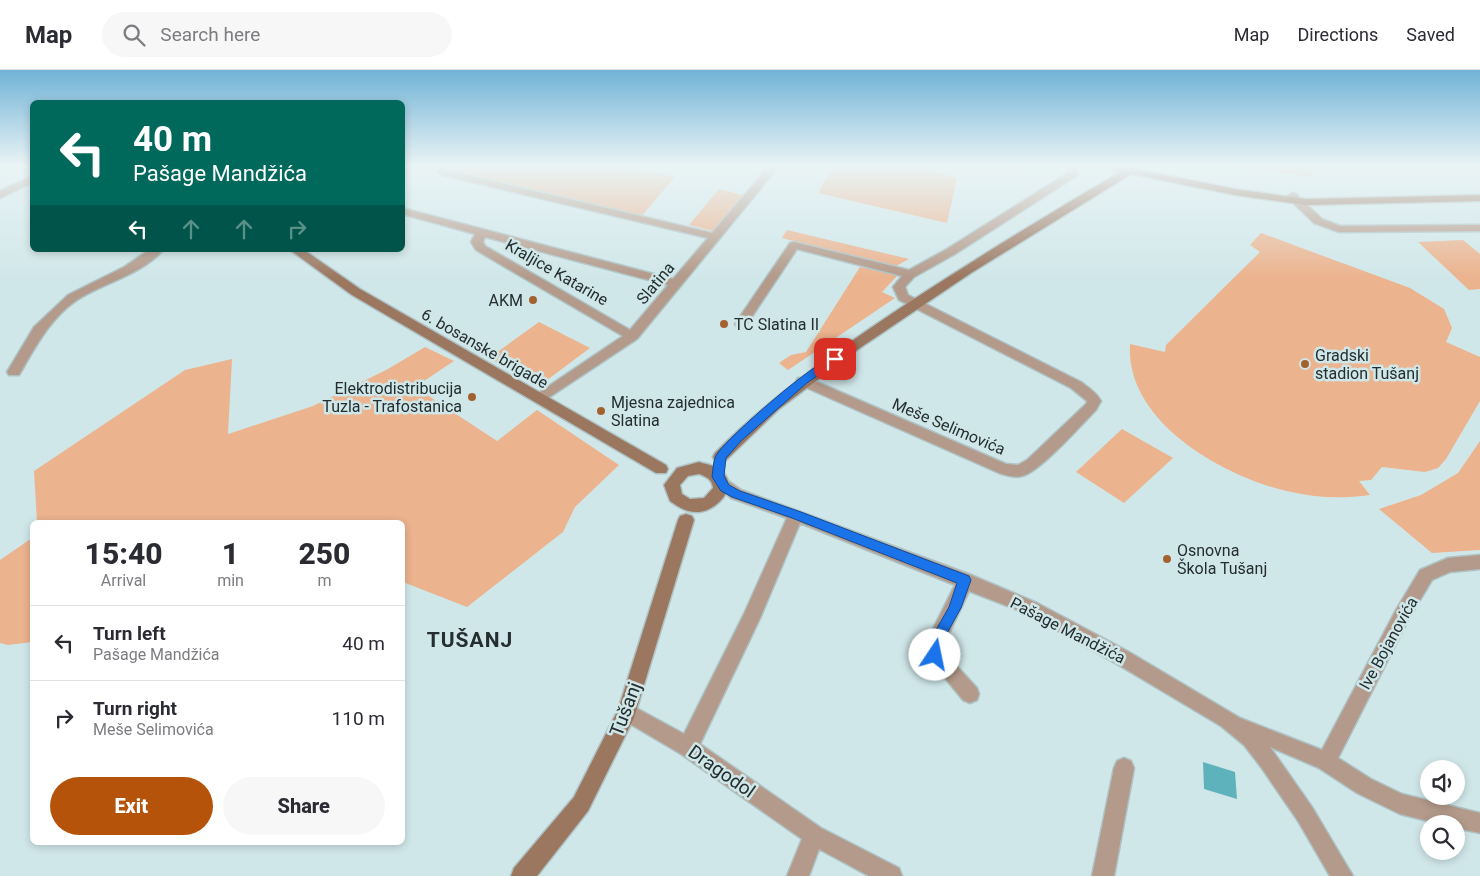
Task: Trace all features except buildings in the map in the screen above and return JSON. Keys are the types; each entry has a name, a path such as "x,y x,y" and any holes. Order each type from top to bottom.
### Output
{"street":[{"path":"569,203 716,238"},
{"name":"Slatina","path":"539,400 632,336 745,203"},
{"path":"914,304 903,296 899,286 910,274 939,260 981,234 1025,203"},
{"path":"686,520 680,501 672,491 672,485 678,474 692,470 720,457 738,438 803,381 914,304 1073,203"},
{"path":"1297,203 1318,221 1339,229 1480,228"},
{"path":"405,212 676,284"},
{"name":"Kraljice Katarine","path":"482,232 476,242 480,248 632,336"},
{"path":"741,324 794,245 910,274"},
{"path":"14,372 39,330 72,298 128,270 154,252"},
{"name":"6. bosanske brigade","path":"299,252 356,292 539,400 661,469"},
{"name":"Meše Selimovića","path":"803,381 976,457 1013,471 1020,471 1032,464 1093,404 1093,398 1076,385 914,304"},
{"path":"680,501 694,506 702,505 709,503 720,494 720,457"},
{"path":"661,469 713,472 719,479"},
{"path":"661,469 672,485"},
{"name":"Pašage Mandžića","path":"719,479 736,494 965,580 1054,620 1131,662 1228,720 1251,738 1268,760 1305,814 1342,876"},
{"path":"686,520 692,512 702,505"},
{"path":"688,748 733,658 796,515"},
{"name":"Tušanj","path":"522,876 538,859 581,804 627,712 686,520"},
{"name":"Ive Bojanovića","path":"1326,761 1402,615 1426,575 1448,565 1480,562"},
{"path":"965,580 954,608 935,644 935,655 970,694"},
{"name":"Dragodol","path":"627,712 688,748 814,835 890,876"},
{"path":"1228,720 1326,761 1364,786 1400,804 1480,822"},
{"path":"1102,876 1124,768"},
{"path":"798,876 814,835"}],"shaded area":[{"path":"568,203 653,203 638,220"},
{"path":"708,203 737,203 713,231 689,225"},
{"path":"859,203 952,203 947,223"},
{"path":"787,230 909,259 896,266 782,238"},
{"name":"Gradski stadion Tušanj","path":"1261,233 1410,288 1444,309 1452,328 1446,342 1480,357 1480,401 1446,459 1438,468 1425,472 1382,467 1371,480 1359,481 1370,495 1339,497 1308,495 1261,484 1234,473 1182,441 1160,420 1143,397 1133,372 1130,344 1165,352 1166,345 1260,252 1250,245"},
{"path":"1463,240 1480,254 1480,289 1469,290 1418,242"},
{"path":"860,267 898,275 882,292 895,298 788,370 779,363 791,355 806,352"},
{"path":"539,322 590,348 539,386 489,358"},
{"path":"425,347 454,361 415,387 497,441 537,410 619,465 575,507 563,532 467,607 405,583 405,520 37,520 34,471 185,370 232,359 228,434 313,406 388,369"},
{"path":"1122,429 1173,458 1124,503 1076,472"},
{"path":"1480,441 1480,550 1432,553 1379,509 1421,495 1458,473"},
{"path":"30,539 30,642 8,645 0,643 0,560"}],"water":[{"path":"1203,762 1235,772 1237,799 1204,789"}],"place":[{"name":"AKM","path":"533,300"},
{"name":"TC Slatina II","path":"724,324"},
{"name":"Gradski stadion Tušanj","path":"1305,364"},
{"name":"Elektrodistribucija Tuzla - Trafostanica","path":"472,397"},
{"name":"Mjesna zajednica Slatina","path":"601,411"},
{"name":"Osnovna Škola Tušanj","path":"1167,559"}],"district":[{"name":"TUŠANJ","path":"470,640"}],"route":[{"path":"835,359 803,381 738,438 720,457 718,477 725,488 736,494 965,580 954,608 935,644 935,655"}]}
